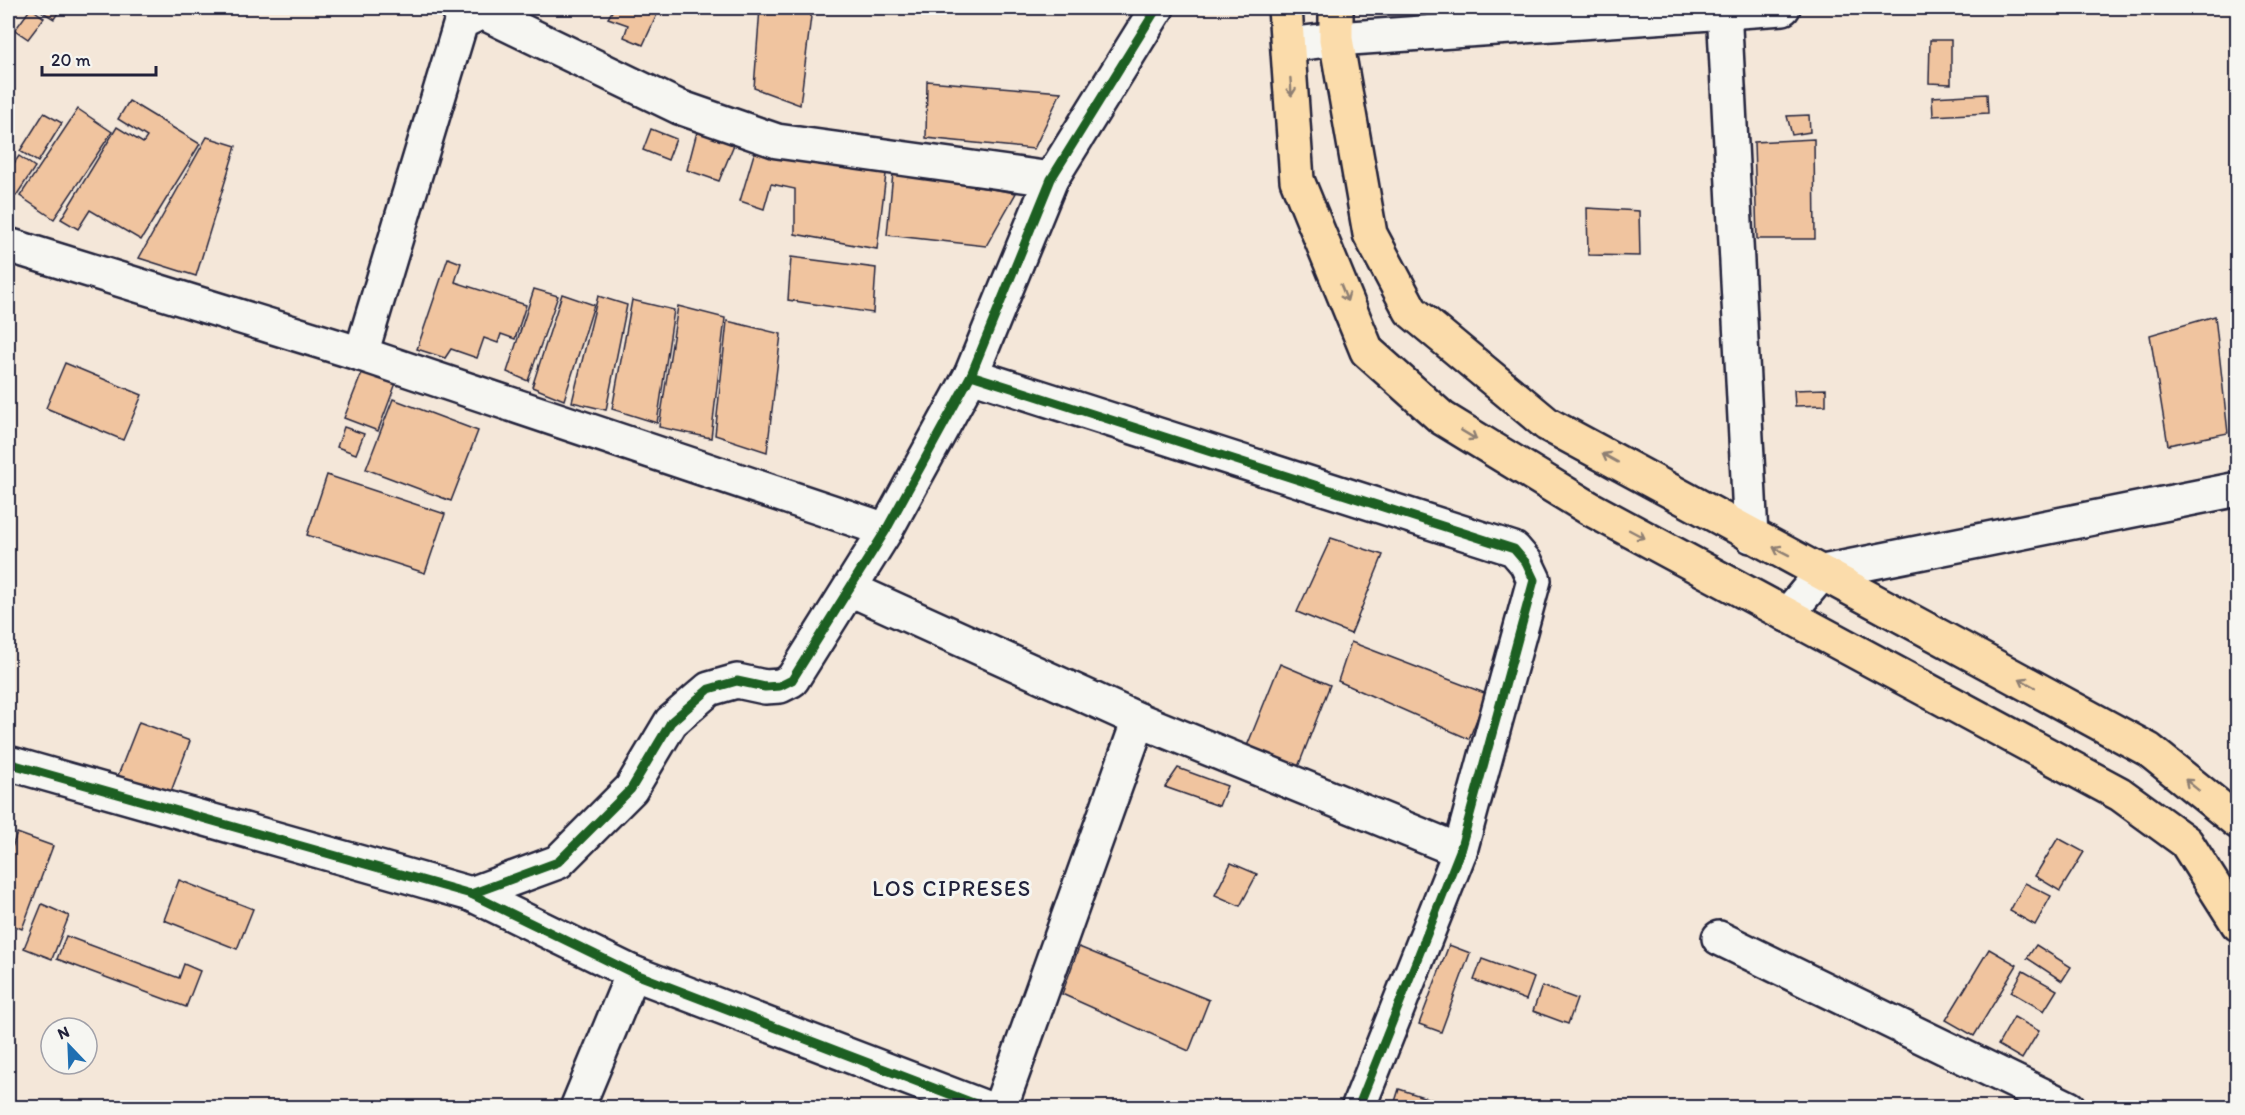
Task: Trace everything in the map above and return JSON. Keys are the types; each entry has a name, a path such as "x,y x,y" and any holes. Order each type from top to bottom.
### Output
{"main road":[{"path":"1285,8 1297,180 1367,351 1442,418 1589,508 2120,794 2186,842 2238,924"},
{"path":"1336,23 1370,234 1412,311 1547,424 2149,750 2238,822"},
{"path":"1327,252 1370,234"}],"street":[{"path":"471,894 558,862 631,789 671,722 709,689 737,681 765,687 780,686 792,680 886,530 970,375 1051,179 1157,8"},
{"path":"1288,45 1336,23 1784,8"},
{"path":"1724,10 1751,536"},
{"path":"361,354 461,22 482,12 680,106 777,141 1051,179"},
{"path":"8,245 361,354 886,530"},
{"path":"970,375 1514,549 1526,563 1534,580 1460,851 1358,1107"},
{"path":"1787,615 1823,572 2238,489"},
{"path":"850,589 1139,720 1460,851"},
{"path":"1000,1107 1139,720"},
{"path":"8,763 471,894 633,973 986,1107"},
{"path":"1719,938 2069,1107"},
{"path":"577,1107 633,973"}],"building":[{"path":"31,8 44,18 28,39 15,30"},
{"path":"36,8 61,8 54,19"},
{"path":"614,8 660,8 643,45 624,37 628,25 608,18"},
{"path":"760,8 812,8 800,105 754,88"},
{"path":"1930,40 1951,40 1951,84 1929,83"},
{"path":"927,81 1061,92 1034,149 926,138"},
{"path":"1987,94 1988,113 1933,116 1932,97"},
{"path":"129,101 200,144 141,240 90,210 78,229 61,219 117,127 143,143 147,137 118,119"},
{"path":"78,109 112,132 54,219 20,196"},
{"path":"44,113 62,123 38,162 20,151"},
{"path":"1809,115 1810,132 1792,135 1787,116"},
{"path":"698,128 735,142 719,181 687,170"},
{"path":"651,129 676,139 668,160 643,150"},
{"path":"207,137 236,146 196,276 139,258"},
{"path":"1814,139 1815,239 1757,239 1754,142"},
{"path":"756,147 886,174 877,249 795,234 795,189 771,184 764,209 740,201"},
{"path":"19,156 35,167 16,196 8,190 8,172"},
{"path":"893,173 1016,193 986,246 887,235"},
{"path":"1587,208 1639,211 1640,256 1588,255"},
{"path":"791,257 876,268 873,313 788,300"},
{"path":"448,258 461,263 455,282 526,305 515,339 501,334 498,343 484,338 477,358 451,349 445,358 417,349"},
{"path":"534,289 558,296 528,381 507,372"},
{"path":"562,294 594,305 564,400 532,387"},
{"path":"598,296 627,305 606,410 572,402"},
{"path":"632,300 674,310 657,423 612,409"},
{"path":"678,306 725,318 711,438 659,427"},
{"path":"2215,316 2228,433 2168,445 2150,335"},
{"path":"727,321 781,334 767,452 715,435"},
{"path":"65,363 142,395 123,440 46,408"},
{"path":"363,370 396,383 378,431 344,418"},
{"path":"1826,389 1826,405 1795,406 1794,390"},
{"path":"393,399 478,431 451,501 366,469"},
{"path":"344,427 364,434 356,454 337,447"},
{"path":"327,475 445,514 425,573 307,535"},
{"path":"1331,538 1383,555 1351,634 1297,612"},
{"path":"1351,642 1487,694 1469,739 1338,681"},
{"path":"1280,664 1330,685 1298,767 1247,746"},
{"path":"139,722 190,741 169,797 117,778"},
{"path":"1178,768 1227,786 1219,806 1165,787"},
{"path":"17,833 53,846 22,929 8,923 8,859"},
{"path":"2058,838 2084,852 2060,891 2035,876"},
{"path":"1231,863 1257,874 1240,906 1215,895"},
{"path":"179,880 253,909 237,949 164,920"},
{"path":"2025,883 2051,896 2035,925 2010,911"},
{"path":"42,904 69,916 52,959 24,948"},
{"path":"66,936 179,978 184,964 200,971 186,1007 57,959"},
{"path":"1449,945 1470,953 1441,1032 1419,1024"},
{"path":"2036,945 2071,967 2062,981 2027,958"},
{"path":"1079,947 1209,1000 1189,1051 1062,994"},
{"path":"1989,949 2017,965 1974,1036 1946,1020"},
{"path":"1482,959 1534,978 1526,1000 1474,980"},
{"path":"2023,971 2057,990 2044,1011 2011,992"},
{"path":"1542,986 1577,999 1568,1024 1533,1011"},
{"path":"2014,1017 2039,1031 2022,1059 1998,1045"},
{"path":"1399,1089 1451,1106 1450,1108 1393,1108"}],"cycle path":[{"path":"471,894 558,862 631,789 671,722 709,689 737,681 765,687 780,686 792,680 886,530 971,375 1051,179 1157,8"},
{"path":"971,375 1514,549 1526,563 1534,580 1460,851 1358,1108"},
{"path":"8,763 471,894 633,973 986,1108"}],"district":[{"name":"LOS CIPRESES","path":"952,888"}]}
